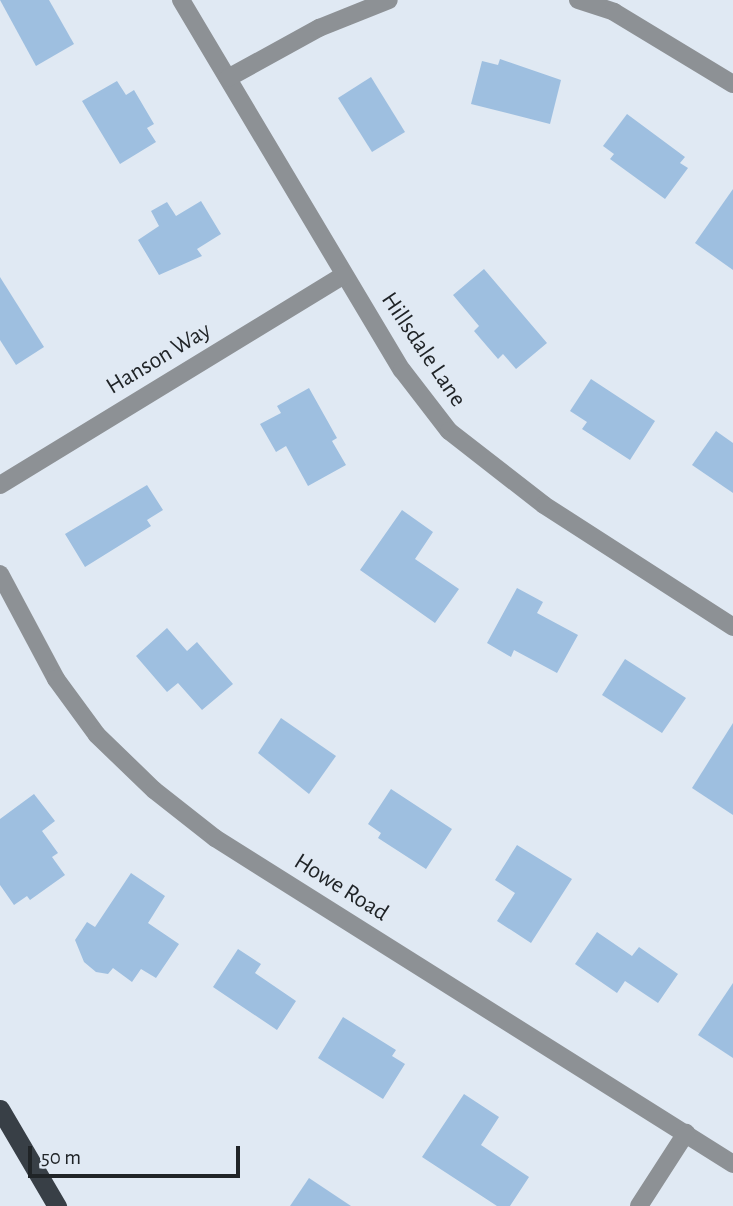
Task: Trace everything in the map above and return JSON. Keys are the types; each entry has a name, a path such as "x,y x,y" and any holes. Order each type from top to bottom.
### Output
{"highway":[{"path":"0,1110 57,1206"}],"street":[{"name":"Hillsdale Lane","path":"181,0 402,370 449,431 544,505 733,626"},
{"path":"228,78 319,28 389,0"},
{"path":"578,0 614,12 733,84"},
{"name":"Hanson Way","path":"0,485 343,275"},
{"name":"Howe Road","path":"0,574 56,679 97,735 154,790 215,838 733,1164"},
{"path":"639,1206 686,1133"}],"building":[{"path":"0,0 49,0 74,44 36,66"},
{"path":"500,59 561,80 550,124 471,104 482,61 498,65"},
{"path":"371,77 405,132 372,152 338,98"},
{"path":"117,81 126,95 134,90 154,124 147,128 156,142 120,164 82,101"},
{"path":"627,114 685,157 680,163 688,168 665,199 610,159 614,154 603,146"},
{"path":"733,189 733,270 695,243"},
{"path":"201,201 221,234 197,249 202,256 159,275 138,240 159,226 151,211 167,202 176,216"},
{"path":"484,269 547,343 516,369 503,354 498,359 474,331 479,326 453,295"},
{"path":"0,277 44,347 16,365 0,340"},
{"path":"591,379 655,421 630,460 582,429 587,422 570,411"},
{"path":"309,388 337,438 332,441 346,465 308,486 286,446 276,452 260,424 281,413 277,406"},
{"path":"716,431 733,443 733,493 692,465"},
{"path":"147,485 163,510 147,520 151,526 85,567 65,534"},
{"path":"402,510 433,532 415,559 459,589 435,623 360,570"},
{"path":"517,588 543,602 537,613 578,635 557,673 514,650 511,657 487,643"},
{"path":"167,628 187,651 197,642 233,684 202,710 178,683 167,692 136,656"},
{"path":"625,659 686,698 662,733 602,695"},
{"path":"281,718 336,756 309,794 258,753"},
{"path":"733,723 733,815 692,788"},
{"path":"391,789 452,829 426,869 378,838 381,833 368,824"},
{"path":"34,794 55,821 42,831 58,853 52,857 65,875 30,900 27,896 14,905 0,885 0,819"},
{"path":"517,845 572,879 531,943 497,921 515,893 495,880"},
{"path":"131,873 165,896 148,923 179,944 156,978 141,969 132,982 113,968 108,974 96,972 84,962 75,940 87,922 95,927"},
{"path":"597,932 632,956 639,947 678,974 658,1003 625,981 617,993 575,964"},
{"path":"238,949 261,964 255,973 296,1001 277,1030 213,987"},
{"path":"733,983 733,1058 698,1035"},
{"path":"343,1017 396,1050 392,1056 405,1064 383,1099 318,1058"},
{"path":"464,1094 499,1117 481,1145 529,1177 510,1206 497,1206 422,1157"},
{"path":"309,1178 351,1206 290,1206"}]}
